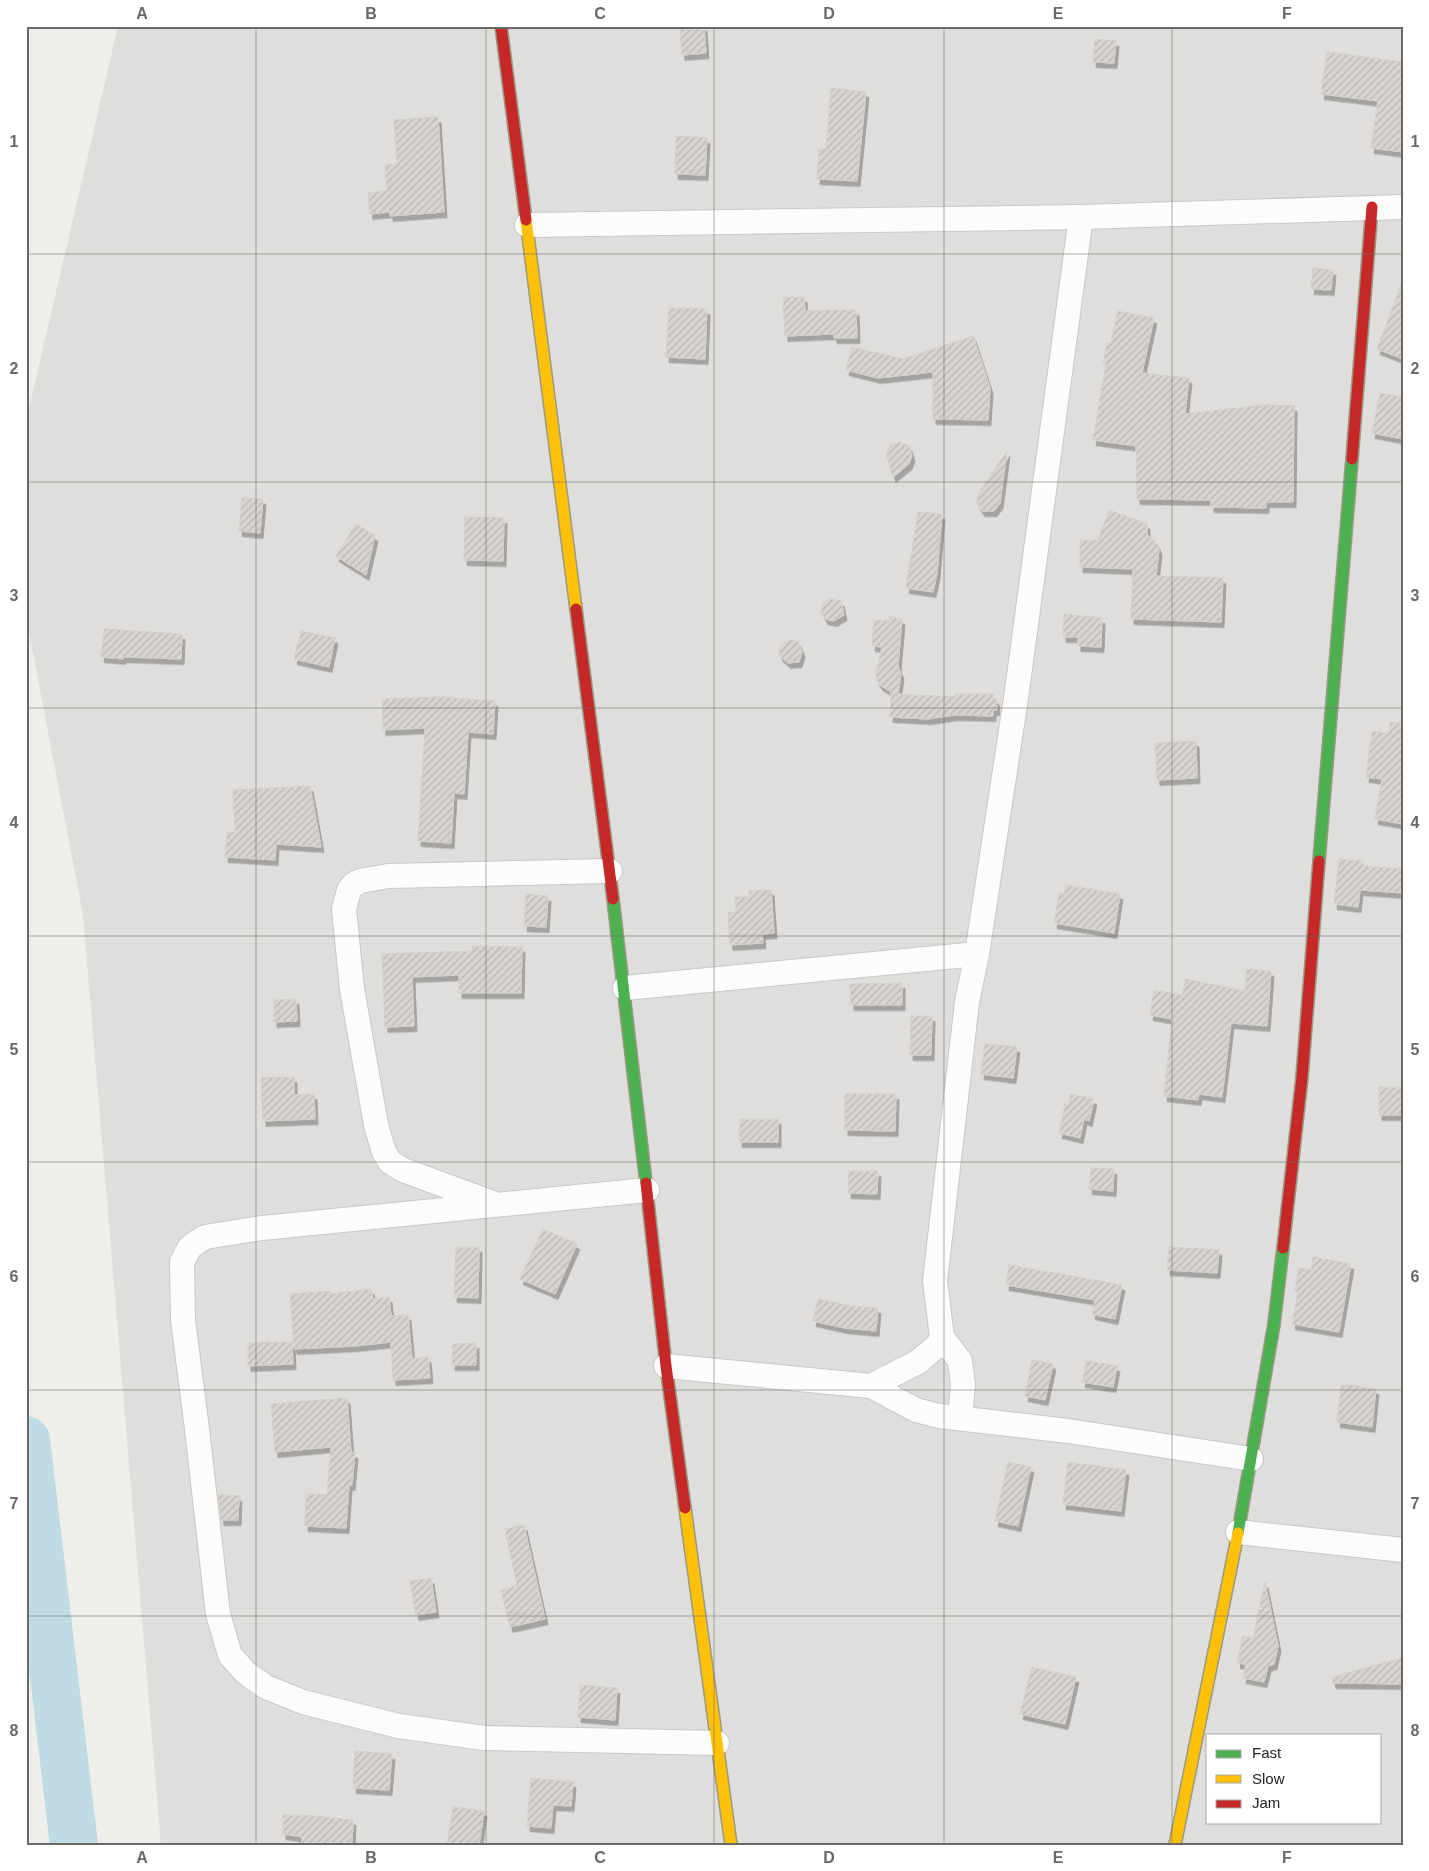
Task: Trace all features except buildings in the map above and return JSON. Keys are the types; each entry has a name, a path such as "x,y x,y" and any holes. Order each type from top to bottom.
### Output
{"street":[{"path":"501,26 625,988 666,1366 731,1845"},
{"path":"1175,1845 1238,1532 1274,1324 1302,1077 1372,207"},
{"path":"526,225 1082,217 1403,207"},
{"path":"960,1417 963,1385 960,1361 942,1337 935,1281 967,1002 977,954 1016,698 1082,217"},
{"path":"497,1204 403,1170 390,1162 384,1152 376,1125 352,989 344,909 349,890 360,881 388,876 610,871"},
{"path":"625,988 977,954"},
{"path":"646,1190 262,1228 205,1237 190,1247 182,1262 183,1320 218,1614 230,1656 246,1674 266,1687 302,1702 399,1726 484,1738 717,1743"},
{"path":"871,1386 918,1362 938,1345 942,1337"},
{"path":"666,1366 871,1386 916,1410 939,1416 1068,1431 1251,1459"},
{"path":"1238,1532 1403,1550"}],"shaded area":[{"path":"118,26 1403,26 1403,1845 161,1845 83,915 26,617 26,421"}],"waterway":[{"path":"26,1440 74,1845"}],"traffic: fast":[{"path":"1319,861 1352,459"},
{"path":"613,899 646,1183"},
{"path":"1238,1533 1274,1324 1283,1248"}],"traffic: slow":[{"path":"526,220 576,609"},
{"path":"685,1508 731,1845"},
{"path":"1175,1845 1238,1533"}],"traffic: jam":[{"path":"501,26 526,220"},
{"path":"1352,459 1372,207"},
{"path":"576,609 613,899"},
{"path":"1283,1248 1302,1077 1319,861"},
{"path":"646,1183 666,1366 685,1508"}]}
